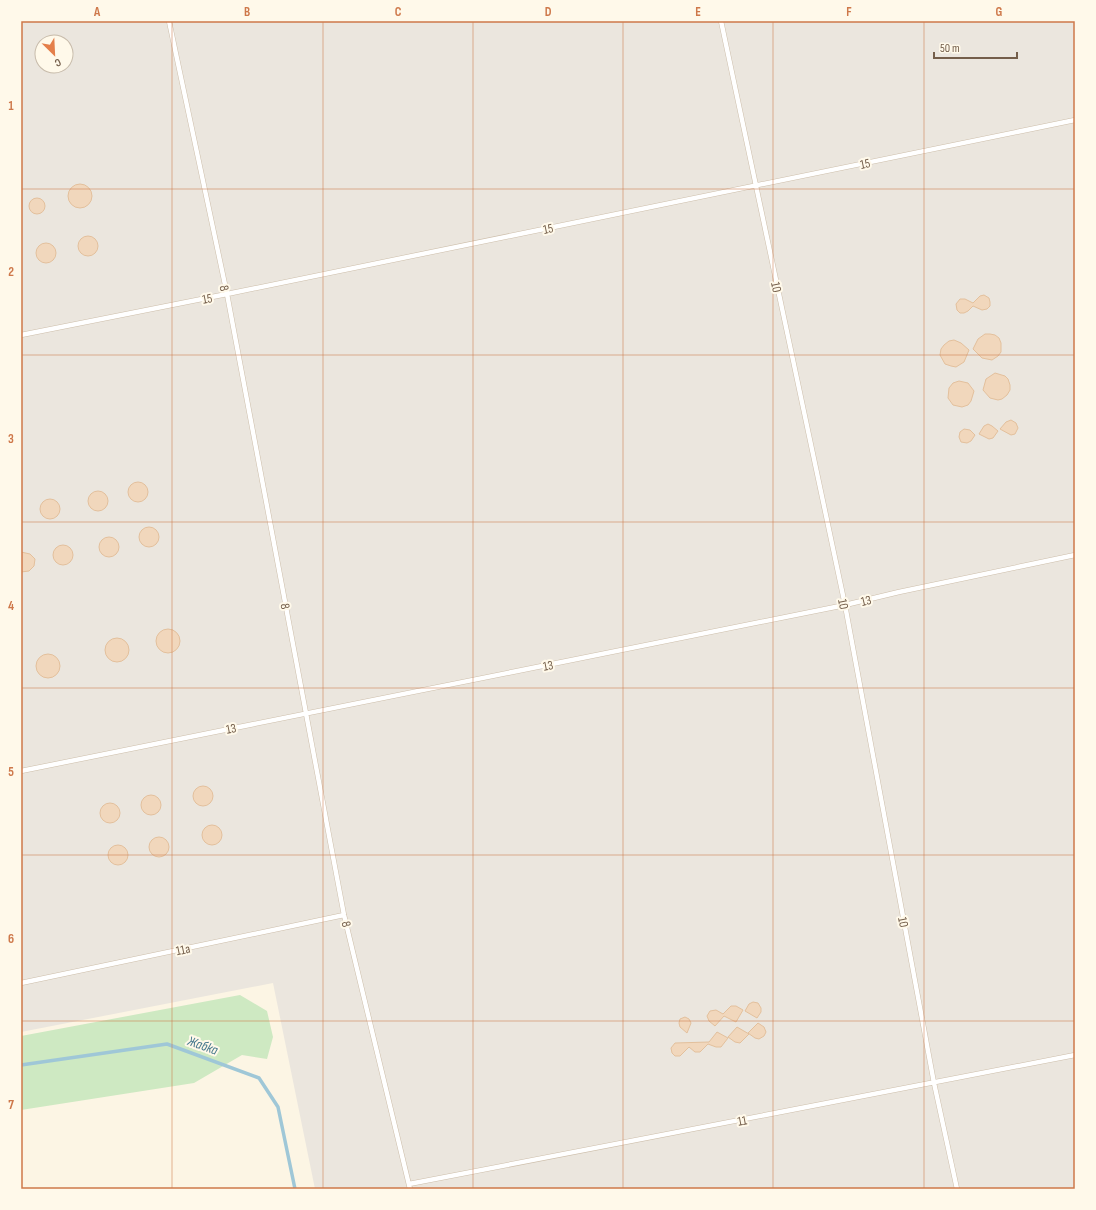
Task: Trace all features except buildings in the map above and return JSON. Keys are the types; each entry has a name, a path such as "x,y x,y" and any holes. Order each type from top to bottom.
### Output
{"lane":[{"name":"8","path":"169,21 227,294 344,915 409,1186"},
{"name":"10","path":"722,21 845,606 934,1083 957,1189"},
{"name":"15","path":"21,335 1075,120"},
{"name":"13","path":"21,771 845,606 899,592 1075,555"},
{"name":"11a","path":"21,983 344,915"},
{"name":"11","path":"409,1186 1075,1055"}],"shaded area":[{"path":"21,21 1075,21 1075,1189 315,1189 273,983 21,1032"}],"green space":[{"path":"240,995 267,1011 273,1037 267,1059 242,1055 194,1083 21,1110 21,1036"}],"waterway":[{"name":"Жабка","path":"21,1065 167,1044 259,1078 278,1107 295,1189"}]}
